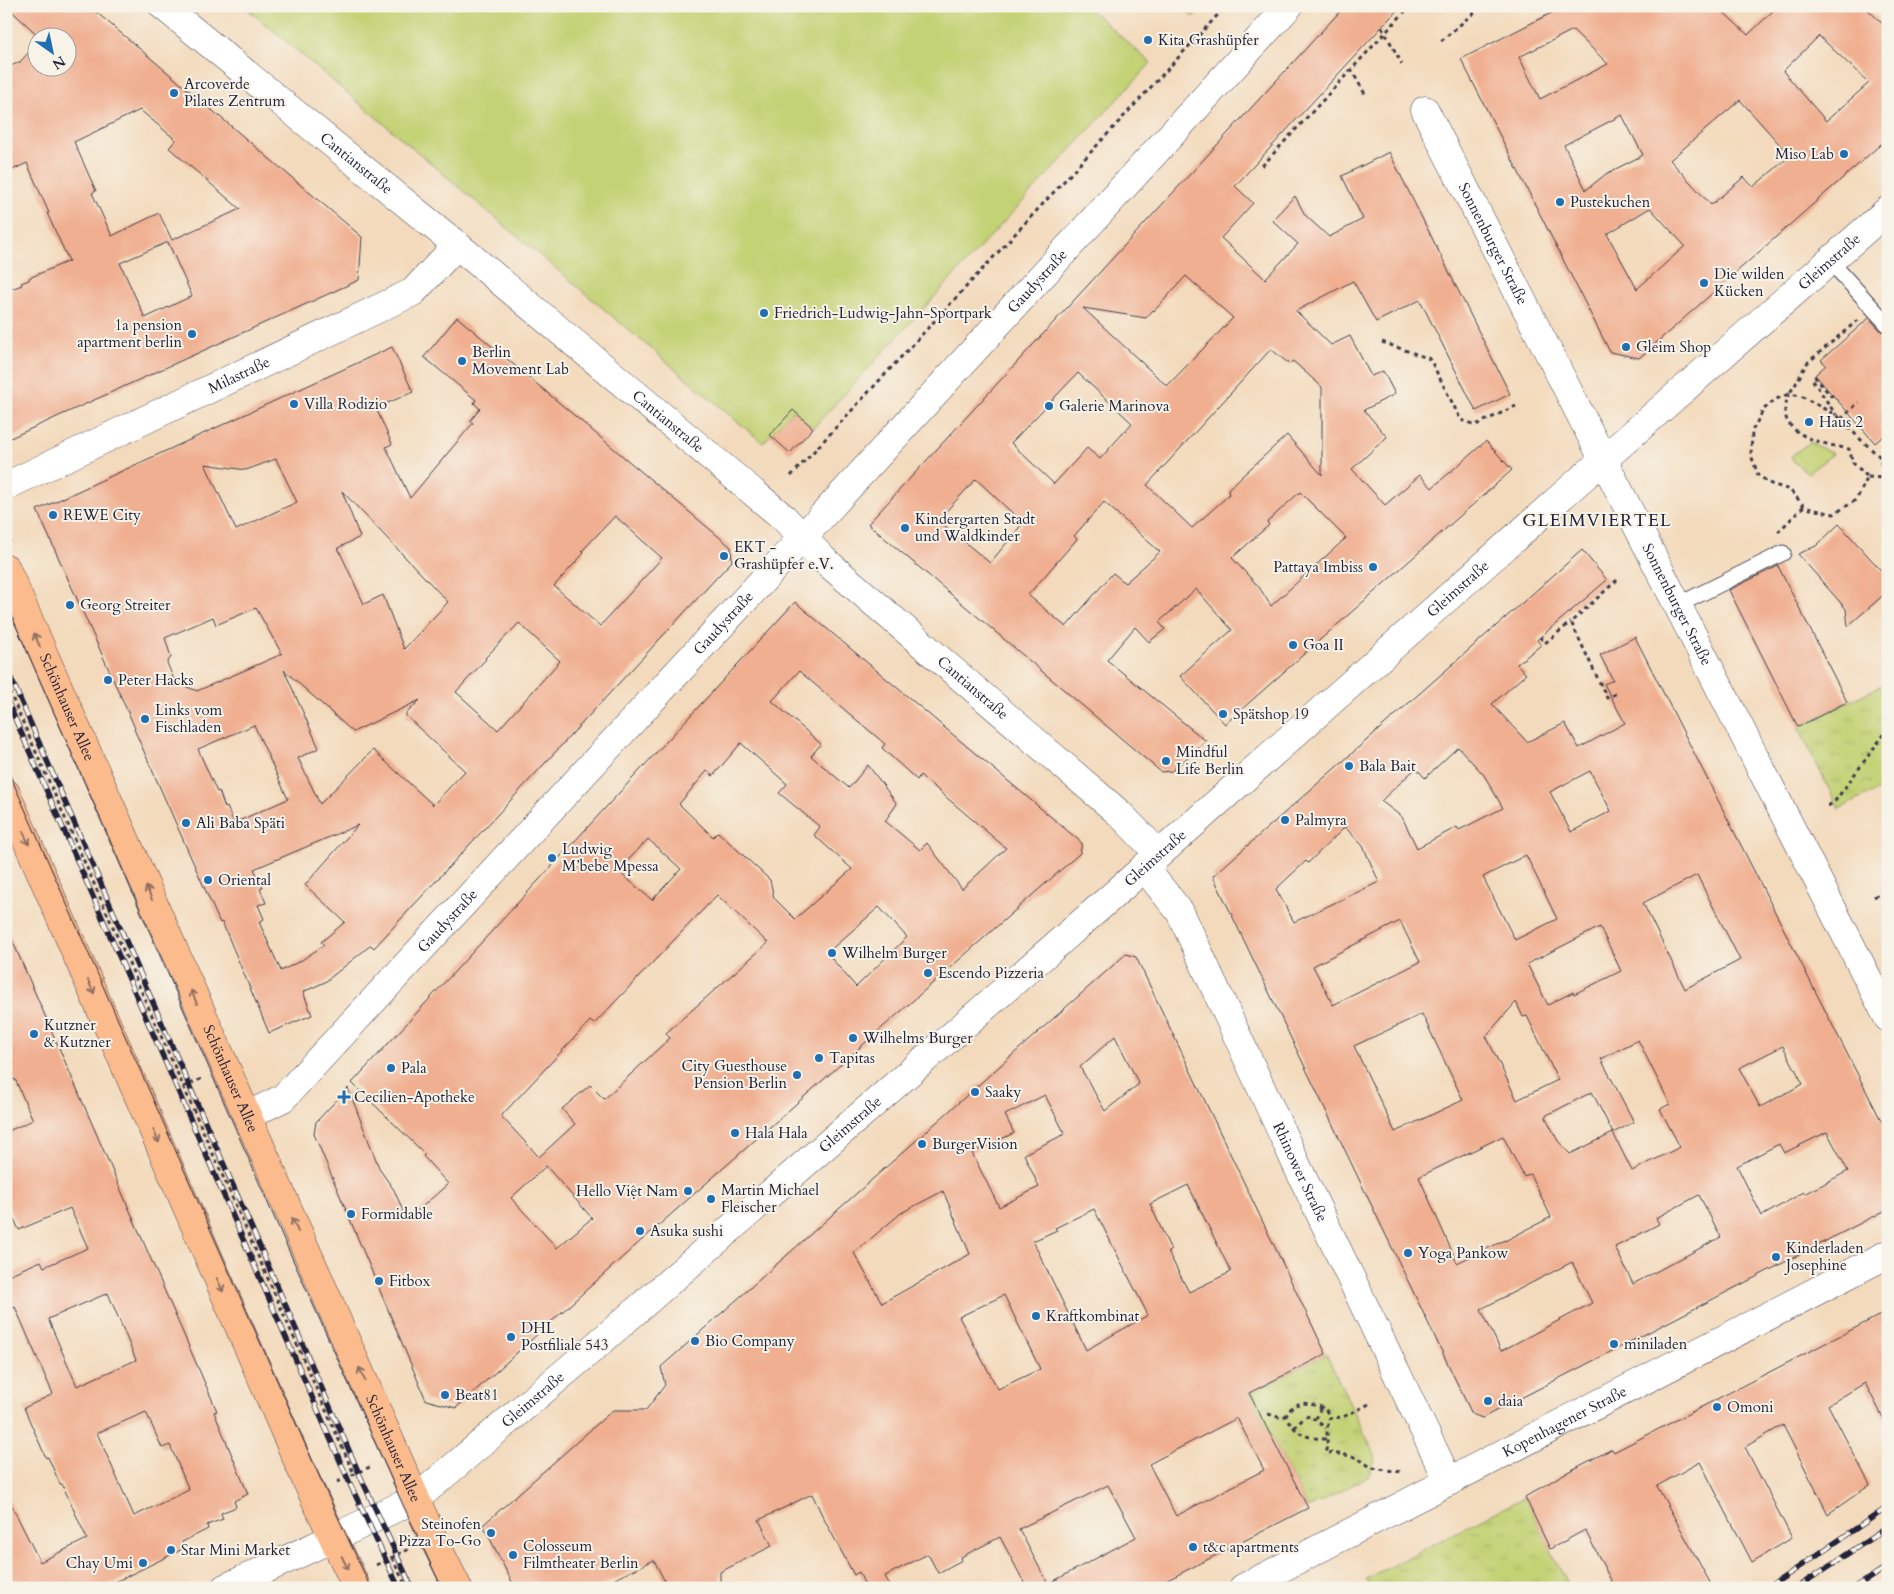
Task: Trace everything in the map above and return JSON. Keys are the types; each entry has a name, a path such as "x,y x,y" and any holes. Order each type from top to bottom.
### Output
{"main road":[{"name":"Schönhauser Allee","path":"6,568 246,1116 441,1555 458,1588"},
{"path":"6,793 304,1478 333,1538 364,1578"}],"street":[{"name":"Cantianstraße","path":"163,6 457,245 697,443 784,518 823,559 1120,814 1151,861"},
{"name":"Gaudystraße","path":"246,1116 283,1098 803,537 1289,6"},
{"name":"Sonnenburger Straße","path":"1425,110 1888,1018"},
{"name":"Gleimstraße","path":"225,1588 416,1498 591,1350 1151,861 1888,210"},
{"name":"Milastraße","path":"6,486 413,292 457,245"},
{"name":"Rhinower Straße","path":"1151,861 1180,912 1299,1170 1449,1482"},
{"name":"Kopenhagener Straße","path":"1243,1588 1888,1254"}],"lane":[{"path":"1830,261 1888,325"},
{"path":"1678,605 1783,553"}],"path":[{"path":"791,476 1226,6"},
{"path":"1262,166 1410,6"},
{"path":"1441,41 1482,6"},
{"path":"1382,27 1402,64"},
{"path":"1351,69 1365,94"},
{"path":"1862,316 1806,364 1789,394 1784,410 1789,425 1807,438 1849,449 1853,463 1868,477 1886,479 1879,456 1836,415 1801,396 1789,394 1776,399 1764,409 1752,431 1751,455 1758,475 1771,484 1790,490 1804,506 1834,514 1856,500 1868,477"},
{"path":"1382,342 1430,359 1461,420 1476,425 1516,406"},
{"path":"1833,395 1831,396 1815,377 1812,379 1836,415"},
{"path":"1841,419 1859,402"},
{"path":"1783,553 1774,536 1804,506"},
{"path":"1540,637 1545,643 1617,580"},
{"path":"1570,622 1607,698 1619,692"},
{"path":"6,684 354,1474"},
{"path":"1828,806 1836,801 1888,729"},
{"path":"1874,897 1882,892"},
{"path":"183,1087 205,1077"},
{"path":"1286,1416 1291,1407 1297,1404 1310,1404 1325,1408 1330,1418 1326,1428 1327,1448 1325,1452 1352,1456 1372,1468 1402,1472"},
{"path":"1330,1418 1343,1417 1369,1404"},
{"path":"1316,1419 1322,1407"},
{"path":"1268,1414 1278,1417 1286,1416"},
{"path":"1286,1416 1294,1428 1309,1438 1326,1439"},
{"path":"1294,1428 1305,1416 1310,1416 1326,1428"},
{"path":"331,1485 377,1464"},
{"path":"364,1578 392,1558 414,1547"},
{"path":"392,1558 407,1588"}],"green space":[{"name":"Friedrich-Ludwig-Jahn-Sportpark","path":"244,6 1086,6 1151,63 813,428 793,410 763,443"},
{"path":"1181,6 1203,6 1193,17"},
{"path":"1810,442 1833,454 1808,473 1794,462 1791,456"},
{"path":"1888,682 1888,785 1839,809 1798,727"},
{"path":"1326,1354 1376,1457 1368,1477 1308,1508 1249,1393"},
{"path":"1525,1497 1569,1587 1370,1588 1366,1579"}],"building":[{"path":"6,6 89,6 362,237 359,280 6,440 6,291 22,285 21,283 29,280 29,278 69,261 27,163 6,173 6,68 20,62 28,53 28,78 78,78 78,28 30,28","holes":["140,110 176,140 169,148 240,209 172,240 159,213 112,236 92,193 96,191 74,142","168,242 192,296 145,318 120,263"]},
{"path":"1345,6 1401,6 1235,186 1253,203 1221,238 1265,279 1298,244 1272,220 1295,196 1305,215 1329,237 1363,219 1342,176 1389,152 1510,394 1476,411 1420,300 1376,322 1353,281 1296,311 1331,345 1350,336 1371,376 1383,371 1395,394 1364,410 1387,437 1352,469 1385,505 1420,475 1432,488 1486,441 1512,470 1225,724 1180,676 1232,630 1196,589 1159,622 1165,629 1149,642 1135,627 1107,660 1206,741 1172,771 1161,772 868,524","holes":["1186,276 1233,318 1167,386 1083,308 1146,318","1271,349 1289,364 1293,361 1322,387 1322,475 1287,435 1228,489 1229,495 1192,528 1147,485","1078,373 1132,423 1100,459 1087,448 1054,484 1011,443","976,479 1023,523 990,563 938,520","1300,492 1346,538 1271,606 1259,587 1232,558 1269,525 1267,522","1104,502 1160,552 1125,583 1113,573 1066,627 1028,595 1077,539 1074,536"]},
{"path":"1565,6 1717,6 1748,35 1778,6 1864,6 1888,29 1888,138 1639,358 1610,352 1461,59","holes":["1573,30 1608,64 1540,99 1519,57","1819,36 1869,83 1826,121 1783,71","1740,100 1790,156 1753,187 1744,177 1711,205 1670,160","1622,115 1643,155 1606,174 1586,190 1564,145","1650,208 1685,246 1637,289 1607,234"]},
{"path":"457,317 731,547 732,561 374,948 371,945 325,982 303,992 312,1015 269,1033 222,922 220,923 37,510 392,347 413,392 376,408 392,444 386,447 410,498 473,423 470,421 480,409 474,403 476,400 424,357","holes":["276,459 297,502 236,530 205,464 246,470","342,491 448,602 404,649 383,595 364,604 338,548 360,537","615,516 662,558 600,626 554,586 584,553 582,551","256,608 282,654 197,691 175,682 167,663 171,657 165,638 213,617 216,625","519,623 560,661 498,730 456,692","284,670 353,732 420,700 405,715 465,771 433,805 373,750 320,804 298,758 319,748","254,725 288,799 234,823 227,807 225,808 219,791 217,792 198,749","358,825 305,885 345,922 321,942 324,945 281,971 259,922 264,919 258,905 266,903 260,889 263,887 254,869"]},
{"path":"1869,318 1881,331 1888,334 1888,432 1875,443 1815,375 1826,365 1821,360"},
{"path":"793,410 813,428 790,453 770,435"},
{"path":"1839,524 1888,578 1888,591 1848,626 1846,609 1798,554 1816,546"},
{"path":"1582,550 1607,580 1537,640 1541,645 1517,664 1526,674 1492,704 1527,742 1565,723 1579,748 1625,723 1604,684 1613,680 1600,655 1635,637 1888,1134 1888,1209 1482,1418 1472,1414 1213,876","holes":["1458,747 1484,775 1503,808 1459,830 1457,827 1417,848 1402,817 1381,801 1416,768 1425,778","1590,771 1611,811 1571,832 1550,792","1345,827 1363,846 1379,882 1294,922 1276,889 1306,861 1308,863","1526,855 1557,919 1515,940 1483,877","1697,875 1740,960 1685,989 1643,903","1400,921 1420,962 1333,1005 1313,966","1600,927 1621,971 1574,994 1573,992 1548,1005 1527,964","1516,1002 1523,1017 1527,1016 1558,1080 1517,1100 1486,1036","1422,1014 1463,1100 1395,1132 1354,1046","1638,1040 1670,1104 1660,1109 1680,1147 1632,1171 1613,1133 1634,1122 1601,1059","1783,1046 1803,1084 1760,1107 1739,1068","1592,1092 1613,1133 1570,1154 1558,1141 1545,1116","1827,1132 1848,1171 1805,1194 1804,1192 1762,1216 1737,1166 1779,1144 1784,1153","1503,1136 1524,1177 1530,1174 1551,1217 1457,1263 1419,1177","1699,1195 1721,1237 1633,1284 1615,1247 1659,1224 1656,1218","1572,1262 1592,1303 1501,1351 1481,1309"]},
{"path":"1778,566 1847,702 1798,727 1729,590"},
{"path":"795,602 1082,843 1080,853 625,1255 456,1408 426,1400 314,1134 316,1122 348,1088 380,1170 394,1190 407,1220 448,1184 423,1156 425,1154 352,1083","holes":["799,671 885,744 882,748 917,780 920,775 1006,848 962,889 927,843 920,850 885,821 897,804 868,765 849,788 811,756 821,744 772,701","741,743 787,784 779,793 820,827 814,835 852,869 795,919 774,898 770,880 718,832 713,837 679,804 707,771 713,776","648,839 681,869 652,900 618,871","717,895 768,943 666,1033 670,1038 604,1099 590,1085 562,1109 575,1124 539,1157 501,1116 590,1021 594,1024","879,907 907,937 856,987 827,953","546,1166 592,1218 557,1248 511,1198"]},
{"path":"6,926 217,1411 214,1412 248,1494 234,1501 236,1507 221,1513 223,1519 207,1525 208,1529 182,1542 185,1548 103,1588 6,1588 6,1494 40,1562 87,1539 62,1484 60,1484 48,1457 46,1458 24,1408 53,1394 15,1307 6,1311 6,1276 41,1261 44,1267 88,1248 70,1208 19,1230 6,1201 6,1132 33,1120 15,1079 6,1082","holes":["108,1293 136,1360 77,1386 48,1319","146,1412 162,1448 170,1445 189,1490 134,1516 97,1433"]},
{"path":"1126,954 1136,957 1326,1354 1249,1393 1308,1508 1152,1588 1027,1588 1000,1537 961,1557 962,1560 938,1573 928,1554 885,1576 891,1588 866,1588 859,1572 854,1575 812,1494 759,1520 772,1546 720,1572 720,1588 668,1588 654,1560 596,1588 515,1588 483,1525 613,1410 646,1410 665,1385 661,1367","holes":["1115,1036 1139,1084 1105,1111 1080,1067","1045,1095 1065,1134 1024,1154 1039,1187 999,1207 972,1153 1014,1133 1005,1115","1188,1185 1231,1272 1189,1292 1168,1252 1171,1250 1150,1204","943,1191 970,1254 882,1303 854,1253 901,1213","1094,1209 1148,1315 1086,1350 1033,1241 1057,1230 1055,1228","1004,1295 1040,1369 998,1389 959,1317","1237,1418 1264,1470 1176,1516 1149,1464","1108,1485 1136,1537 1048,1584 1019,1529"]},
{"path":"1888,1311 1888,1427 1865,1383 1828,1405 1870,1485 1828,1514 1783,1425 1745,1447 1792,1538 1752,1562 1700,1462 1657,1486 1713,1588 1615,1588 1585,1530 1550,1549 1525,1497 1612,1449 1614,1452"}],"tram line":[{"path":"6,603 285,1242 442,1588"},
{"path":"6,766 324,1487 371,1588"}],"railway":[{"path":"6,667 362,1480 412,1588"},
{"path":"6,698 351,1486 399,1588"},
{"path":"1768,1588 1888,1507"},
{"path":"1796,1588 1888,1527"},
{"path":"1854,1588 1888,1566"}],"place":[{"name":"Kita Grashüpfer","path":"1148,40"},
{"name":"Arcoverde Pilates Zentrum","path":"174,93"},
{"name":"Miso Lab","path":"1844,154"},
{"name":"Pustekuchen","path":"1560,202"},
{"name":"Die wilden Kücken","path":"1704,283"},
{"name":"Friedrich-Ludwig-Jahn-Sportpark","path":"764,313"},
{"name":"1a pension apartment berlin","path":"192,334"},
{"name":"Gleim Shop","path":"1626,347"},
{"name":"Berlin Movement Lab","path":"462,361"},
{"name":"Villa Rodizio","path":"294,404"},
{"name":"Galerie Marinova","path":"1049,406"},
{"name":"Haus 2","path":"1809,422"},
{"name":"REWE City","path":"53,515"},
{"name":"Kindergarten Stadt und Waldkinder","path":"905,528"},
{"name":"EKT - Grashüpfer e.V.","path":"724,556"},
{"name":"Pattaya Imbiss","path":"1373,567"},
{"name":"Georg Streiter","path":"70,605"},
{"name":"Goa II","path":"1293,645"},
{"name":"Peter Hacks","path":"108,680"},
{"name":"Spätshop 19","path":"1223,714"},
{"name":"Links vom Fischladen","path":"145,719"},
{"name":"Mindful Life Berlin","path":"1166,761"},
{"name":"Bala Bait","path":"1349,766"},
{"name":"Palmyra","path":"1285,820"},
{"name":"Ali Baba Späti","path":"186,823"},
{"name":"Ludwig M’bebe Mpessa","path":"552,858"},
{"name":"Oriental","path":"208,880"},
{"name":"Wilhelm Burger","path":"832,953"},
{"name":"Escendo Pizzeria","path":"928,973"},
{"name":"Kutzner & Kutzner","path":"34,1034"},
{"name":"Wilhelms Burger","path":"853,1038"},
{"name":"Tapitas","path":"819,1058"},
{"name":"Pala","path":"391,1068"},
{"name":"City Guesthouse Pension Berlin","path":"797,1075"},
{"name":"Saaky","path":"975,1092"},
{"name":"Cecilien-Apotheke","path":"344,1097"},
{"name":"Hala Hala","path":"735,1133"},
{"name":"BurgerVision","path":"922,1144"},
{"name":"Hello Việt Nam","path":"688,1191"},
{"name":"Martin Michael Fleischer","path":"711,1199"},
{"name":"Formidable","path":"351,1214"},
{"name":"Asuka sushi","path":"640,1231"},
{"name":"Yoga Pankow","path":"1408,1253"},
{"name":"Kinderladen Josephine","path":"1776,1257"},
{"name":"Fitbox","path":"379,1281"},
{"name":"Kraftkombinat","path":"1036,1316"},
{"name":"DHL Postfiliale 543","path":"511,1337"},
{"name":"Bio Company","path":"695,1341"},
{"name":"miniladen","path":"1614,1344"},
{"name":"Beat81","path":"445,1395"},
{"name":"daia","path":"1488,1401"},
{"name":"Omoni","path":"1717,1407"},
{"name":"Steinofen Pizza To-Go","path":"491,1533"},
{"name":"t&c apartments","path":"1193,1547"},
{"name":"Star Mini Market","path":"171,1550"},
{"name":"Colosseum Filmtheater Berlin","path":"513,1555"},
{"name":"Chay Umi","path":"143,1563"}],"district":[{"name":"GLEIMVIERTEL","path":"1597,520"}]}
